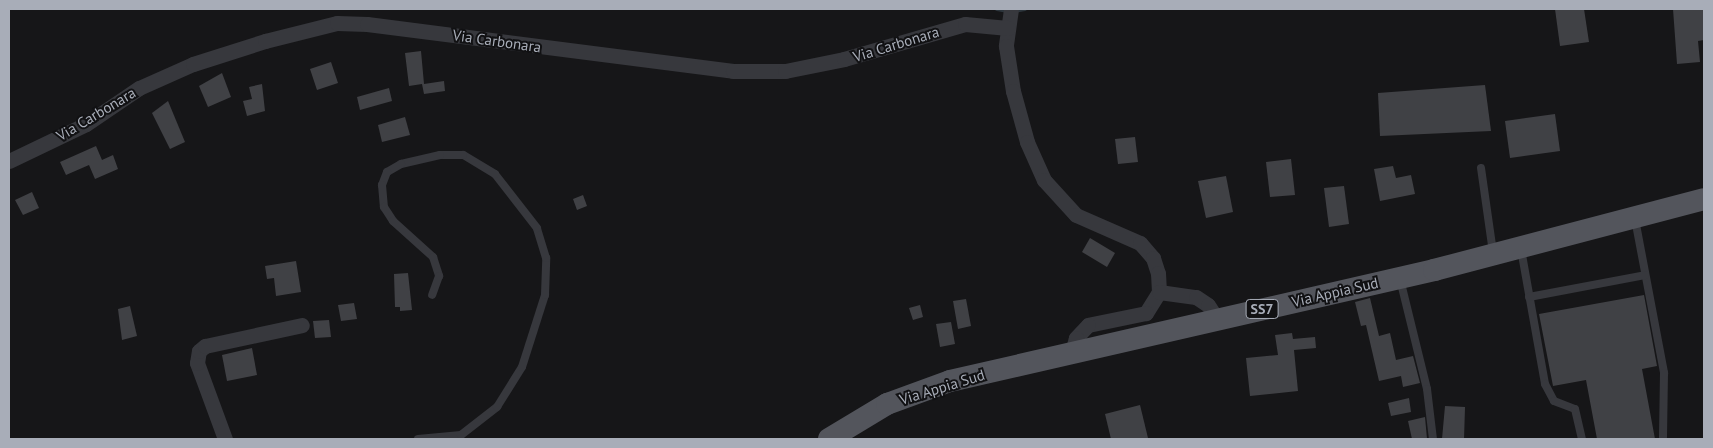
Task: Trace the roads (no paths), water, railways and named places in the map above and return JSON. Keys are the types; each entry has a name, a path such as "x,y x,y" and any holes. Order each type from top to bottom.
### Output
{"main road":[{"name":"Via Appia Sud","path":"829,439 882,407 922,390 1072,352 1400,277 1704,199"}],"street":[{"name":"Via Carbonara","path":"9,161 81,127 140,88 176,72 246,46 337,23 366,24 733,71 785,71 844,60 965,24 1009,20"},
{"path":"1009,20 1007,58 1017,110 1044,180 1076,215 1144,246 1157,268 1158,292 1149,310 1139,317 1084,328 1072,352"},
{"path":"1158,292 1196,297 1208,305 1216,319"},
{"path":"225,439 197,362 199,351 205,346 302,325"}],"lane":[{"path":"418,439 461,435 496,407 522,367 545,295 546,258 537,228 494,174 463,155 440,155 401,164 383,180 383,202 390,216 433,257 439,276 432,295"},
{"path":"1481,168 1494,254"},
{"path":"1634,217 1664,373 1663,439"},
{"path":"1520,247 1546,389 1554,401 1575,409 1582,439"},
{"path":"1529,297 1645,275"},
{"path":"1400,277 1427,389 1433,439"}],"waterway":[{"path":"997,9 1008,11"},
{"path":"1015,11 1025,9"}]}
